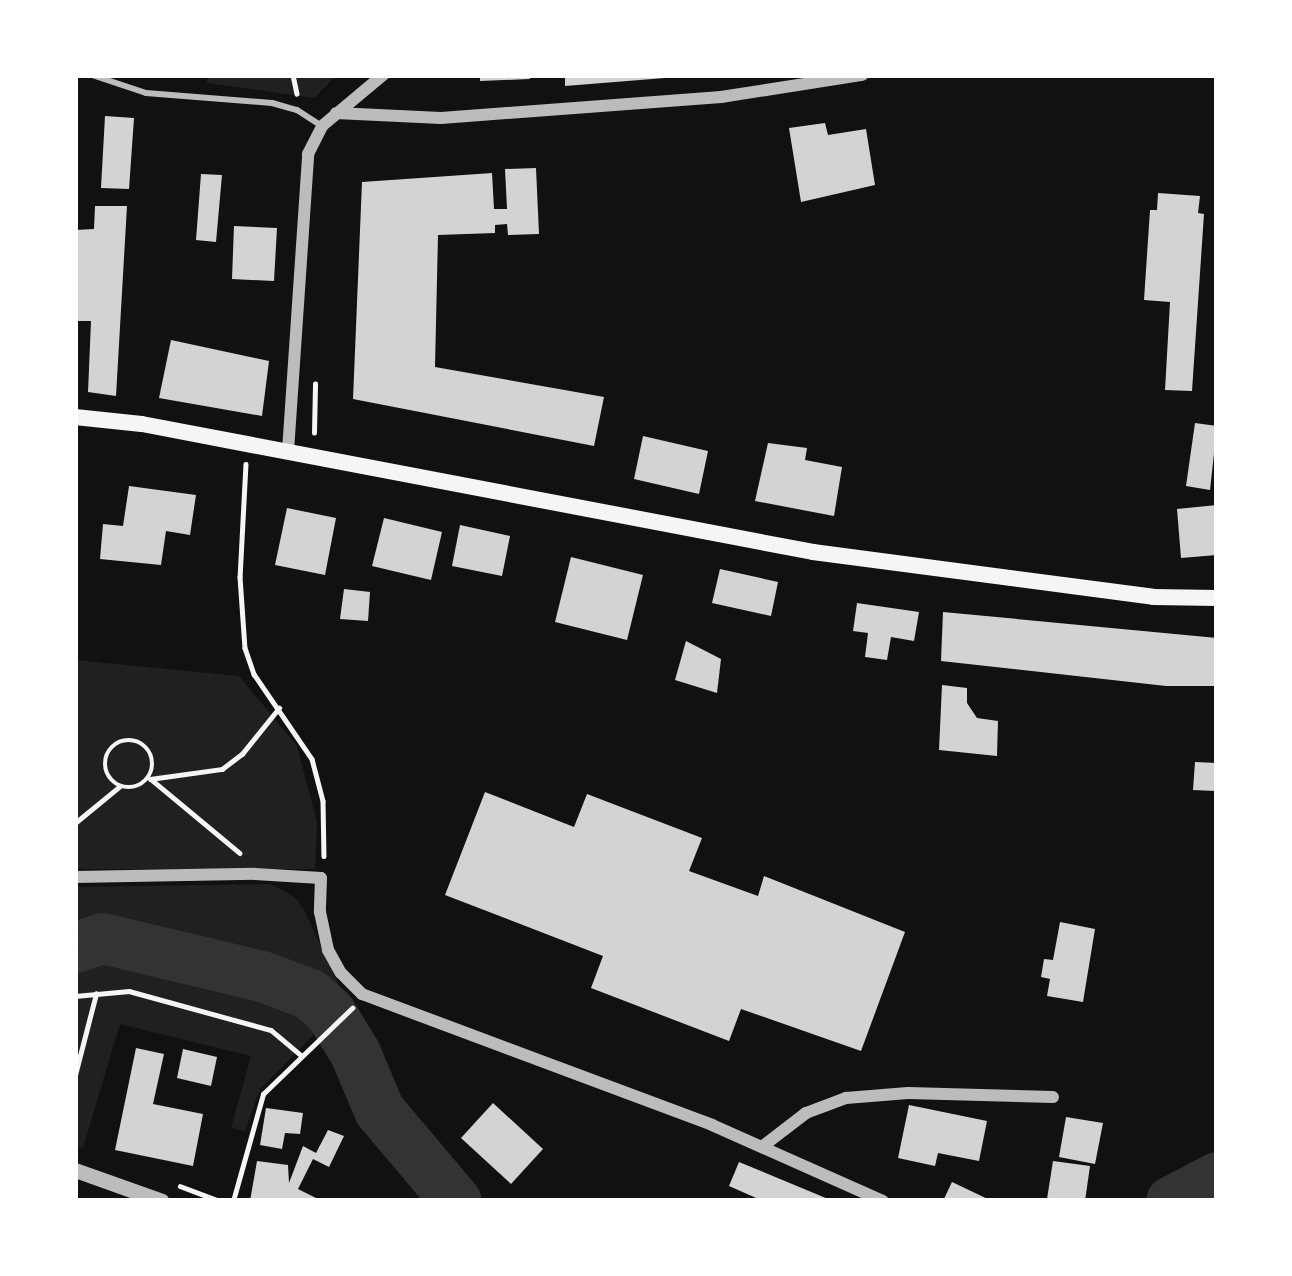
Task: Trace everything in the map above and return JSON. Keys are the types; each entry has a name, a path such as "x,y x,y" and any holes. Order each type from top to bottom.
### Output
{"main road":[{"path":"75,417 288,451 813,552 1153,597 1217,598"}],"street":[{"path":"288,451 308,154 322,126 383,75"},
{"path":"336,112 441,118 721,98 862,75"},
{"path":"75,877 255,874 321,878 328,950 340,973 362,994 763,1146 883,1201"},
{"path":"763,1146 806,1113 846,1098 908,1093 1053,1097"},
{"path":"75,1170 162,1201"}],"lane":[{"path":"92,75 146,93 272,103 297,110 322,126"}],"path":[{"path":"315,396 313,429 322,439"},
{"path":"231,461 247,464 240,560 245,648 254,674 309,751 320,787 321,878"},
{"path":"240,853 150,778 148,750 136,742 122,742 110,750 106,763 108,776 120,786 138,787 150,778 221,769 242,754 279,708"},
{"path":"75,824 120,786"},
{"path":"75,1075 96,991"},
{"path":"75,996 129,991 271,1030 301,1054"},
{"path":"233,1201 260,1101 301,1054 351,1010"}],"shaded area":[{"path":"208,75 337,75 314,98 207,83"},
{"path":"75,660 239,676 297,746 317,822 315,869 75,869"},
{"path":"271,884 296,898 342,992 277,968 120,928 75,931 75,887"},
{"path":"133,953 267,988 323,1025 260,1089 245,1131 231,1128 251,1056 120,1024 83,1148 75,1146 75,957"}],"building":[{"path":"480,75 529,75 530,79 480,81"},
{"path":"565,75 665,75 665,78 565,86"},
{"path":"105,116 134,118 129,189 101,188"},
{"path":"825,123 828,135 866,129 875,185 801,202 789,128"},
{"path":"536,168 539,234 508,235 507,224 495,225 495,233 438,235 435,367 604,397 594,446 353,399 362,182 492,173 494,209 507,209 505,169"},
{"path":"201,174 222,175 216,242 196,240"},
{"path":"1158,193 1200,196 1198,213 1204,214 1192,391 1165,390 1170,302 1144,300 1150,210 1157,210"},
{"path":"95,206 127,206 116,396 88,392 91,321 75,321 75,230 94,229"},
{"path":"234,226 277,228 274,281 232,279"},
{"path":"171,340 269,361 262,416 159,398"},
{"path":"1195,423 1217,426 1210,490 1186,486"},
{"path":"643,436 708,451 699,494 634,479"},
{"path":"768,443 807,448 805,460 842,467 834,516 755,501"},
{"path":"129,486 196,495 190,535 166,531 161,565 100,559 103,524 123,526"},
{"path":"1217,505 1217,555 1181,558 1177,509"},
{"path":"287,508 336,518 325,575 275,565"},
{"path":"384,518 442,532 431,580 372,566"},
{"path":"460,525 510,536 502,576 452,566"},
{"path":"571,557 643,575 627,640 555,622"},
{"path":"720,569 778,582 771,616 712,603"},
{"path":"344,589 370,592 368,621 340,619"},
{"path":"857,603 919,612 914,641 891,637 887,660 865,657 868,633 853,631"},
{"path":"943,612 1217,638 1217,686 1166,686 941,661"},
{"path":"686,641 721,659 717,693 675,680"},
{"path":"942,685 967,688 967,703 977,718 998,721 997,756 939,750"},
{"path":"1195,762 1217,763 1215,791 1193,790"},
{"path":"485,792 574,827 587,794 702,838 689,871 758,896 764,876 905,932 861,1051 741,1009 729,1041 591,988 603,956 445,895"},
{"path":"1060,922 1095,929 1083,1002 1047,996 1050,979 1041,977 1044,959 1053,960"},
{"path":"136,1048 164,1054 153,1104 203,1114 193,1166 115,1150"},
{"path":"183,1049 217,1057 211,1086 177,1078"},
{"path":"493,1103 543,1149 511,1184 461,1138"},
{"path":"909,1105 987,1121 979,1161 938,1153 935,1166 898,1158"},
{"path":"266,1108 303,1113 300,1134 285,1133 282,1149 260,1145"},
{"path":"1066,1117 1103,1123 1095,1164 1059,1157"},
{"path":"328,1130 344,1136 329,1167 313,1159 298,1189 322,1201 250,1201 257,1161 288,1165 289,1183 303,1146 316,1153"},
{"path":"1053,1161 1090,1166 1085,1201 1047,1199"},
{"path":"739,1162 833,1201 763,1201 729,1186"},
{"path":"952,1182 992,1201 943,1201"}],"waterway":[{"path":"75,947 102,938 262,976 310,994 330,1012 355,1053 379,1110 456,1201"},
{"path":"1171,1201 1217,1177"}]}
